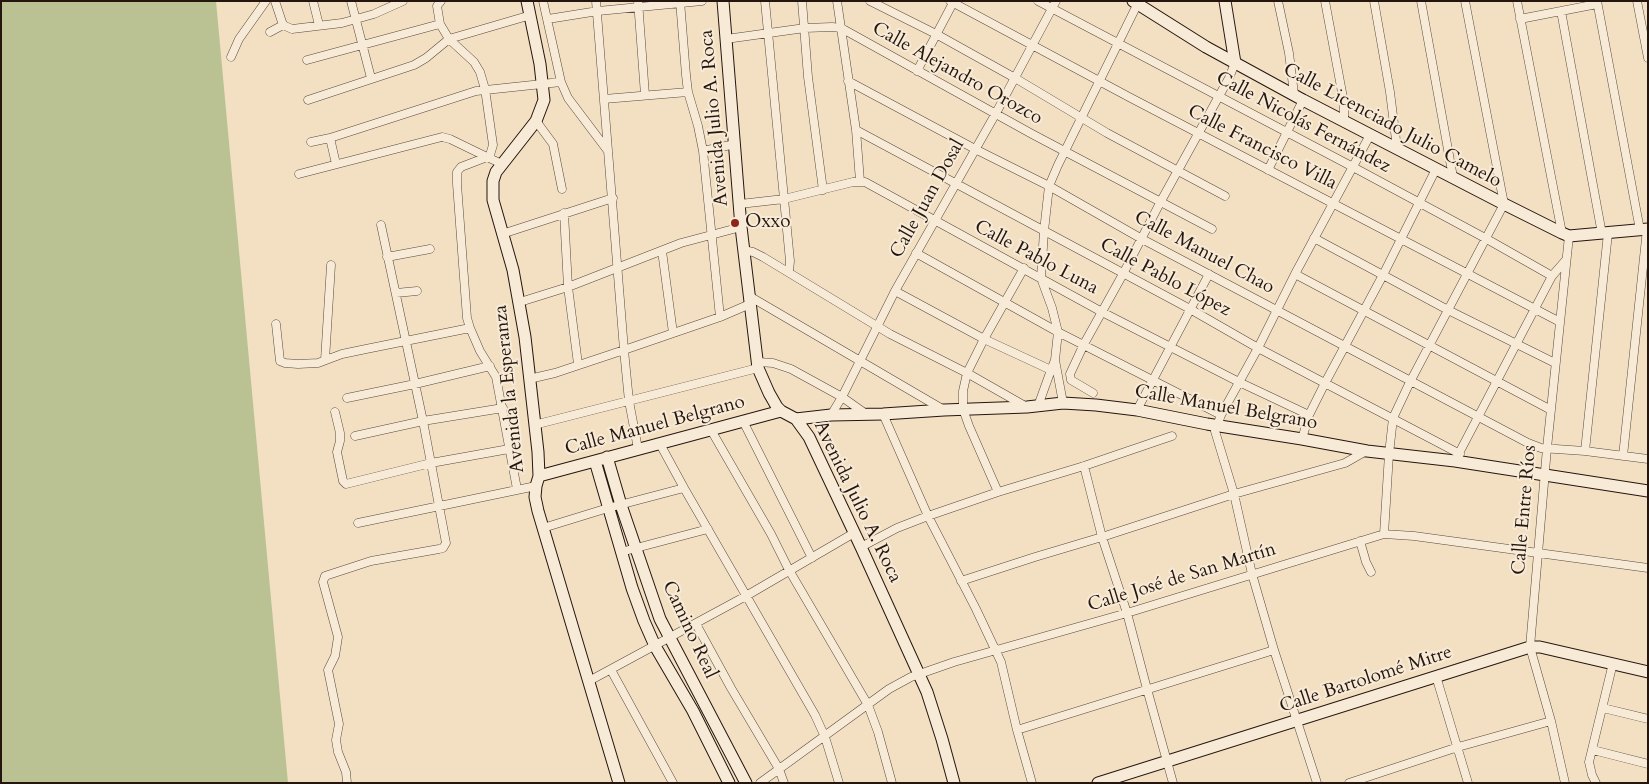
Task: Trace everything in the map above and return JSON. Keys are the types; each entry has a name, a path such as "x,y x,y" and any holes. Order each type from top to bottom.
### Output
{"street":[{"path":"231,57 239,39 266,1"},
{"path":"275,1 283,25 292,29 355,20 374,14 398,2"},
{"path":"313,1 319,25"},
{"path":"351,1 371,78"},
{"path":"299,174 442,137 502,164 536,121 544,100 543,83 527,1"},
{"path":"543,1 561,82 568,98 608,151"},
{"path":"596,1 624,350 629,401 638,449"},
{"path":"548,19 638,4 702,1"},
{"name":"Avenida Julio A. Roca","path":"723,1 743,250 758,365 769,393 781,411 796,419 809,437 854,532 920,674 942,738 954,783"},
{"path":"765,1 790,261 789,272"},
{"path":"802,1 808,77 822,190"},
{"path":"740,204 784,199 860,181 856,130 840,28 838,1"},
{"path":"870,1 936,34 1015,78 1107,133 1225,196"},
{"name":"Calle Nicolás Fernández","path":"1038,1 1054,5 1118,44 1353,167 1552,276"},
{"path":"1093,394 1070,378 1070,374 1084,344 1219,97 1235,63 1225,1"},
{"path":"1268,170 1286,132 1299,97 1288,54 1278,1"},
{"path":"1325,1 1344,102 1344,120"},
{"path":"1374,1 1389,83 1397,148"},
{"path":"1421,1 1453,177"},
{"path":"1384,534 1388,454 1394,418 1410,382 1504,204 1465,1"},
{"name":"Calle Entre Ríos","path":"1517,1 1566,234 1566,260 1547,448 1530,647 1551,721 1565,783"},
{"path":"1637,1 1648,58"},
{"path":"680,2 688,92 698,126 702,151 720,317"},
{"path":"917,71 953,2"},
{"name":"Calle Francisco Villa","path":"953,2 1032,46 1560,322"},
{"path":"743,250 753,252 789,272 908,344 1032,406 1055,360 1058,332 1041,278 1049,186 1137,2"},
{"name":"Calle Licenciado Julio Camelo","path":"1137,2 1206,47 1235,63 1370,135 1566,234"},
{"path":"1520,19 1597,2 1645,229 1622,456"},
{"path":"439,3 440,24 449,39 474,62 480,72 485,90 493,145 492,152 487,157 458,169 457,184 467,318 480,351 496,377 517,489"},
{"path":"638,4 645,95"},
{"name":"Calle Juan Dosal","path":"831,415 916,253 996,114 1054,5"},
{"path":"1561,11 1605,233 1585,451"},
{"path":"308,100 414,65 426,58 449,39 531,15"},
{"path":"307,60 440,24"},
{"path":"270,32 283,25"},
{"name":"Calle Alejandro Orozco","path":"726,39 805,28 840,28 996,114 1212,229"},
{"name":"Calle Manuel Chao","path":"848,80 975,149 1049,186 1142,239 1528,443 1547,448 1648,459"},
{"path":"311,142 330,138 476,91 561,82"},
{"path":"604,99 688,92"},
{"path":"536,121 553,144 562,189"},
{"name":"Calle Pablo López","path":"856,130 1190,309 1258,348 1394,418 1457,457"},
{"path":"1317,783 1274,650 1252,574 1234,494 1215,431 1276,310 1370,135"},
{"path":"330,138 336,164"},
{"path":"702,151 735,144"},
{"name":"Avenida la Esperanza","path":"502,164 496,172 492,190 493,200 513,270 525,337 534,425 537,481 535,497 619,783"},
{"path":"1302,438 1309,415 1363,310 1383,276 1436,169"},
{"name":"Calle Pablo Luna","path":"860,181 1169,347 1309,415"},
{"path":"502,234 613,198"},
{"path":"564,213 568,287 578,364"},
{"path":"347,783 346,772 338,752 336,740 339,724 328,670 335,656 338,638 323,582 325,576 371,561 443,548 446,543 423,421 380,225"},
{"path":"520,302 568,287 681,243 741,227"},
{"path":"1566,234 1645,229"},
{"path":"1314,238 1448,310 1556,363"},
{"path":"387,257 430,250"},
{"path":"662,251 673,333"},
{"path":"916,253 1058,332 1151,380 1219,420"},
{"path":"1457,457 1552,276 1566,260"},
{"path":"325,360 331,265"},
{"path":"998,492 963,409 963,391 967,374 1024,268"},
{"path":"1137,410 1151,380 1209,274"},
{"path":"1295,274 1551,410"},
{"path":"396,293 417,291"},
{"path":"896,291 984,340 1051,370"},
{"path":"529,379 555,373 720,317 750,300 944,410"},
{"path":"276,324 280,361 309,364 366,348 470,328"},
{"path":"1055,360 1063,403"},
{"path":"534,425 758,365 773,363 791,369 842,397 866,414"},
{"path":"347,398 490,366"},
{"name":"Calle Manuel Belgrano","path":"796,419 831,415 883,414 1063,403 1219,420 1367,451 1388,454 1457,457 1545,476 1648,491"},
{"path":"354,436 423,421 503,408"},
{"name":"Calle Manuel Belgrano","path":"537,481 595,461 781,411"},
{"path":"335,412 340,433 337,452 344,483 348,484 431,464 510,449"},
{"path":"883,414 928,516 995,650 1004,674 1032,783"},
{"path":"743,421 812,558"},
{"path":"711,430 868,705 878,732 892,783"},
{"path":"861,547 897,528 928,516 1172,436"},
{"path":"660,444 815,715 825,736 839,783"},
{"path":"962,581 1234,494 1345,463 1367,451"},
{"name":"Camino Real","path":"607,458 635,548 669,639 697,688 746,783"},
{"name":"Camino Real","path":"595,461 638,605 655,646 692,711 729,783"},
{"path":"1084,466 1102,537 1127,613 1146,689 1174,783"},
{"path":"358,523 517,489 537,481"},
{"path":"543,528 608,508 684,488"},
{"path":"621,552 708,529"},
{"path":"589,681 746,596 854,532"},
{"name":"Calle José de San Martín","path":"760,783 894,686 920,674 954,662 1127,613 1384,534 1414,536 1648,568"},
{"path":"1360,541 1371,572"},
{"path":"696,624 735,696 779,769 784,783"},
{"name":"Calle Bartolomé Mitre","path":"1098,783 1530,647 1540,647 1648,672"},
{"path":"1017,730 1274,650"},
{"path":"1596,783 1589,762 1613,663"},
{"path":"611,670 673,783"},
{"path":"1436,676 1468,783"},
{"path":"1603,708 1648,719"},
{"path":"1348,783 1458,747 1551,721"},
{"path":"1592,750 1648,764"}],"green space":[{"path":"1,1 216,1 288,783 1,783"}],"place":[{"name":"Oxxo","path":"735,223"}]}
